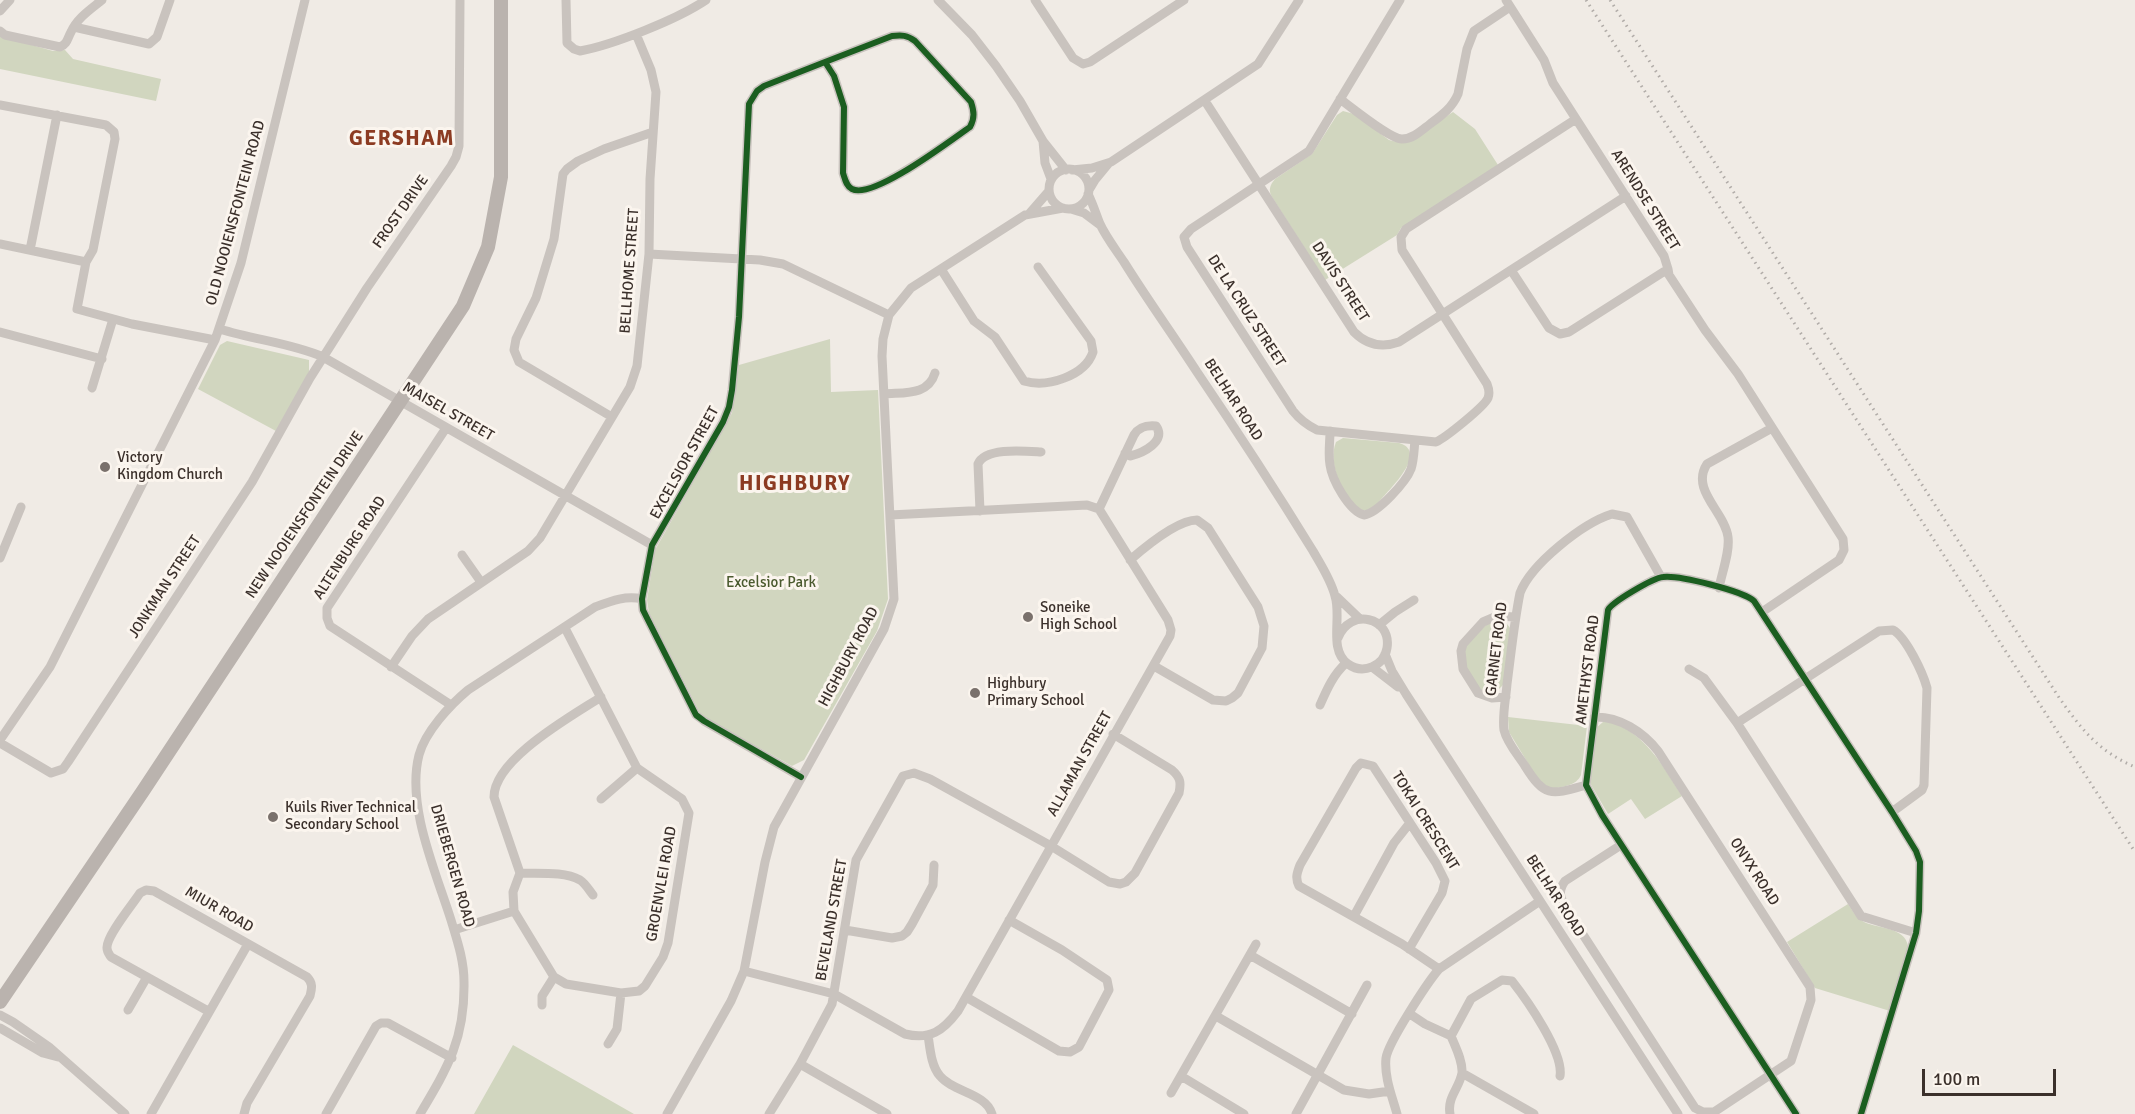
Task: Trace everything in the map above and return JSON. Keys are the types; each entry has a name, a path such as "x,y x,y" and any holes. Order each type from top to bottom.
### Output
{"street":[{"path":"0,11 10,0"},
{"path":"0,31 5,35 60,47 67,43 80,19 102,0"},
{"path":"74,27 149,44 157,37 170,0"},
{"name":"OLD NOOIENSFONTEIN ROAD","path":"0,741 50,666 220,329 241,263 304,0"},
{"name":"FROST DRIVE","path":"324,357 367,288 456,158 459,146 460,0"},
{"name":"NEW NOOIENSFONTEIN DRIVE","path":"0,1002 143,792 463,306 488,247 501,177 501,0"},
{"path":"566,0 567,43 580,51 636,33 706,0"},
{"path":"938,0 972,35 996,66 1043,141 1069,170 1082,175 1088,185 1088,192"},
{"path":"1035,0 1073,58 1083,64 1090,62 1184,0"},
{"path":"1043,141 1045,163 1051,179 1049,191 1053,201 1067,208 1080,206 1095,180 1111,162 1258,64 1298,3 1287,0"},
{"name":"DE LA CRUZ STREET","path":"1400,0 1309,151 1188,231 1185,244 1299,419 1317,430 1436,441 1446,436 1485,402 1489,394 1487,384 1443,314"},
{"path":"1340,99 1393,136 1404,139 1417,134 1450,108 1455,101 1469,40 1474,31 1508,3"},
{"name":"ARENDSE STREET","path":"1508,3 1544,60 1553,83 1664,256 1668,269 1569,332 1560,334 1549,328 1511,270"},
{"name":"BELLHOME STREET","path":"391,667 412,636 428,619 528,551 544,531 630,387 637,366 649,254 655,85 636,33"},
{"name":"EXCELSIOR STREET","path":"801,777 696,715 648,620 642,598 652,545 723,422 729,407 739,317 749,104 756,91 764,86 825,62 892,36 902,35 909,37 921,47 971,102 973,122 970,127 880,185 866,189 851,189 845,182 843,173 844,107 834,76 825,62"},
{"name":"DAVIS STREET","path":"1204,101 1354,332 1363,340 1381,346 1400,342 1626,196"},
{"path":"0,105 106,125 112,129 115,136 93,250 87,262 77,309 113,319 215,340"},
{"path":"30,250 57,115"},
{"path":"1443,314 1401,248 1402,234 1406,229 1576,119"},
{"path":"612,417 519,362 515,356 514,345 536,298 554,239 561,180 567,169 578,161 604,149 653,132"},
{"path":"1051,179 1069,170 1092,168 1111,162"},
{"name":"HIGHBURY ROAD","path":"667,1114 731,1002 744,971 771,839 782,811 876,645 890,616 894,599 883,339 890,315 911,288 1029,214 1049,191"},
{"name":"BELHAR ROAD","path":"1088,192 1101,225 1314,553 1335,595 1338,611 1338,638"},
{"name":"BELHAR ROAD","path":"1067,208 1084,213 1101,225"},
{"name":"HIGHBURY ROAD","path":"1029,214 1067,208"},
{"path":"0,244 87,262"},
{"path":"649,254 742,259 783,264 890,315"},
{"path":"941,269 974,321 996,337 1024,381 1043,384 1054,383 1088,363 1093,352 1091,341 1038,267"},
{"path":"1668,269 1669,275 1738,374 1843,539 1844,550 1839,560 1762,612"},
{"path":"92,388 113,319"},
{"name":"MAISEL STREET","path":"220,329 252,339 310,351 324,357 652,545"},
{"path":"0,332 102,359"},
{"name":"JONKMAN STREET","path":"0,741 51,773 63,769 252,482 324,357"},
{"path":"884,394 921,391 929,385 935,373"},
{"name":"ALTENBURG ROAD","path":"446,428 326,613 330,626 451,705"},
{"path":"1719,588 1728,533 1703,486 1702,474 1707,464 1772,428"},
{"path":"1330,431 1329,456 1332,474 1352,508 1364,515 1376,511 1406,478 1412,463 1415,440"},
{"path":"980,511 978,464 981,458 986,454 994,453 1041,452"},
{"path":"890,515 1087,505 1099,509 1125,453"},
{"path":"0,558 2,548 21,507"},
{"name":"ALLAMAN STREET","path":"928,1035 941,1030 949,1022 966,997 1170,636 1168,620 1099,509"},
{"name":"GARNET ROAD","path":"1586,785 1563,792 1553,792 1539,786 1506,735 1504,725 1506,697 1520,593 1527,579 1567,539 1612,514 1627,517 1661,577"},
{"path":"1130,560 1145,547 1187,520 1197,520 1208,528 1262,616 1264,626 1262,648 1238,693 1226,701 1213,700 1154,666"},
{"path":"462,555 482,582"},
{"path":"1661,577 1677,578 1747,596 1762,612 1916,851 1920,862 1916,933 1863,1113"},
{"name":"AMETHYST ROAD","path":"1586,785 1606,615 1609,607 1618,599 1661,577"},
{"name":"BELHAR ROAD","path":"1335,595 1360,619"},
{"name":"DRIEBERGEN ROAD","path":"420,1114 452,1058 463,1017 465,980 462,955 421,823 416,781 420,753 451,705 468,690 595,608 614,600 642,598"},
{"path":"1379,625 1414,600"},
{"path":"1506,697 1492,698 1478,693 1463,669 1461,651 1462,644 1484,622 1497,616 1515,617"},
{"path":"1360,619 1370,620 1379,625 1387,640 1385,654 1378,664 1359,669 1346,663 1338,652 1338,638 1344,626 1360,619"},
{"name":"GROENVLEI ROAD","path":"565,628 637,768 682,799 689,813 668,943 663,957 645,986 639,991 621,993"},
{"path":"1737,723 1879,631 1893,630 1902,638 1927,688 1926,771 1922,790 1892,812"},
{"name":"BELHAR ROAD","path":"1385,654 1406,694 1678,1114"},
{"path":"1320,705 1330,683 1346,663"},
{"name":"BELHAR ROAD","path":"1372,667 1406,694"},
{"path":"1689,669 1704,678 1737,723 1861,916 1916,933"},
{"path":"601,697 520,752 494,792 496,805 520,873 513,892 514,911 554,976 566,984 621,993 617,1029 608,1044"},
{"name":"ONYX ROAD","path":"1594,717 1612,718 1623,722 1658,751 1810,987 1811,1000 1794,1056 1788,1064 1714,1112 1703,1112 1695,1108 1569,913 1560,894 1565,881 1621,845"},
{"path":"1051,846 1114,884 1126,882 1135,873 1179,793 1180,780 1173,770 1113,734"},
{"name":"TOKAI CRESCENT","path":"1409,949 1445,884 1436,863 1373,766 1367,763 1358,765 1300,865 1296,875 1299,886 1354,916 1439,969"},
{"path":"601,799 637,768"},
{"name":"BEVELAND STREET","path":"770,1114 832,1004 856,860 903,776 914,773 930,779 1051,846"},
{"path":"1586,785 1621,845 1796,1114"},
{"path":"1354,916 1394,843 1409,824"},
{"path":"845,930 892,938 898,938 907,932 933,885 934,865"},
{"path":"520,873 574,878 585,884 593,895"},
{"name":"MIUR ROAD","path":"208,1011 111,957 107,949 109,939 140,893 147,890 154,891 311,981 312,989 247,1103 244,1114"},
{"path":"1396,1114 1387,1080 1386,1057 1392,1042 1439,969 1540,901"},
{"path":"454,930 514,911"},
{"path":"966,997 1059,1051 1070,1052 1079,1047 1109,990 1107,980 1062,950 1009,920"},
{"path":"151,1114 248,944"},
{"path":"1172,1093 1256,944"},
{"path":"1250,955 1352,1014"},
{"path":"744,971 834,994 904,1034 917,1037 928,1035 933,1062 939,1076 987,1104 992,1114"},
{"path":"542,1005 542,996 554,976"},
{"path":"128,1010 147,977"},
{"path":"1451,1036 1471,999 1502,980 1512,981 1556,1051 1561,1069 1560,1076"},
{"path":"1296,1114 1367,985"},
{"path":"1410,1014 1451,1036 1458,1053 1462,1073 1449,1103 1450,1114"},
{"path":"0,1015 49,1047 125,1114"},
{"path":"1216,1016 1344,1090 1355,1094 1390,1091"},
{"path":"326,1114 376,1026 381,1023 388,1023 452,1058"},
{"path":"0,1028 44,1053 60,1058"},
{"path":"800,1064 886,1114"},
{"path":"1462,1073 1534,1114"},
{"path":"1181,1076 1244,1114"}],"green space":[{"path":"0,36 53,51 65,50 73,59 161,79 156,101 0,69"},
{"path":"1343,111 1354,114 1389,140 1397,142 1412,139 1453,112 1475,129 1498,165 1401,228 1397,235 1325,280 1272,197 1270,190 1275,179 1312,154 1337,115"},
{"name":"Excelsior Park","path":"830,339 831,392 878,390 888,599 877,631 804,760 792,766 700,713 649,613 647,600 655,550 732,413 739,365"},
{"path":"227,341 309,360 309,372 276,431 198,389 220,345"},
{"path":"1343,438 1399,443 1407,447 1410,453 1410,460 1401,476 1370,509 1363,511 1349,498 1335,470 1336,442"},
{"path":"1504,620 1510,628 1504,684 1496,692 1488,693 1481,691 1465,666 1465,646 1490,621"},
{"path":"1508,717 1587,726 1579,779 1569,785 1553,789 1540,783 1509,732"},
{"path":"1608,721 1632,733 1652,751 1682,796 1645,819 1631,799 1608,814 1590,783 1596,728"},
{"path":"1848,904 1861,920 1897,932 1906,940 1908,946 1890,1011 1815,988 1787,942"},
{"path":"513,1045 634,1114 474,1114"}],"railway":[{"path":"1586,0 2135,852"},
{"path":"1610,0 2058,696 2091,738 2111,754 2135,767"}],"cycle path":[{"path":"801,777 696,715 643,610 642,599 652,545 723,422 729,407 739,317 749,104 757,91 764,86 825,62 834,76 844,107 843,173 847,184 852,189 862,190 894,178 970,127 973,121 971,102 915,41 907,37 892,36 825,62"},
{"path":"1796,1114 1602,815 1586,785 1608,610 1633,591 1663,577 1682,578 1710,584 1754,601 1916,851 1920,862 1916,933 1861,1114"}],"place":[{"name":"Victory Kingdom Church","path":"105,467"},
{"name":"Soneike High School","path":"1028,617"},
{"name":"Highbury Primary School","path":"975,693"},
{"name":"Kuils River Technical Secondary School","path":"273,817"}],"district":[{"name":"GERSHAM","path":"402,139"},
{"name":"HIGHBURY","path":"795,484"}]}
